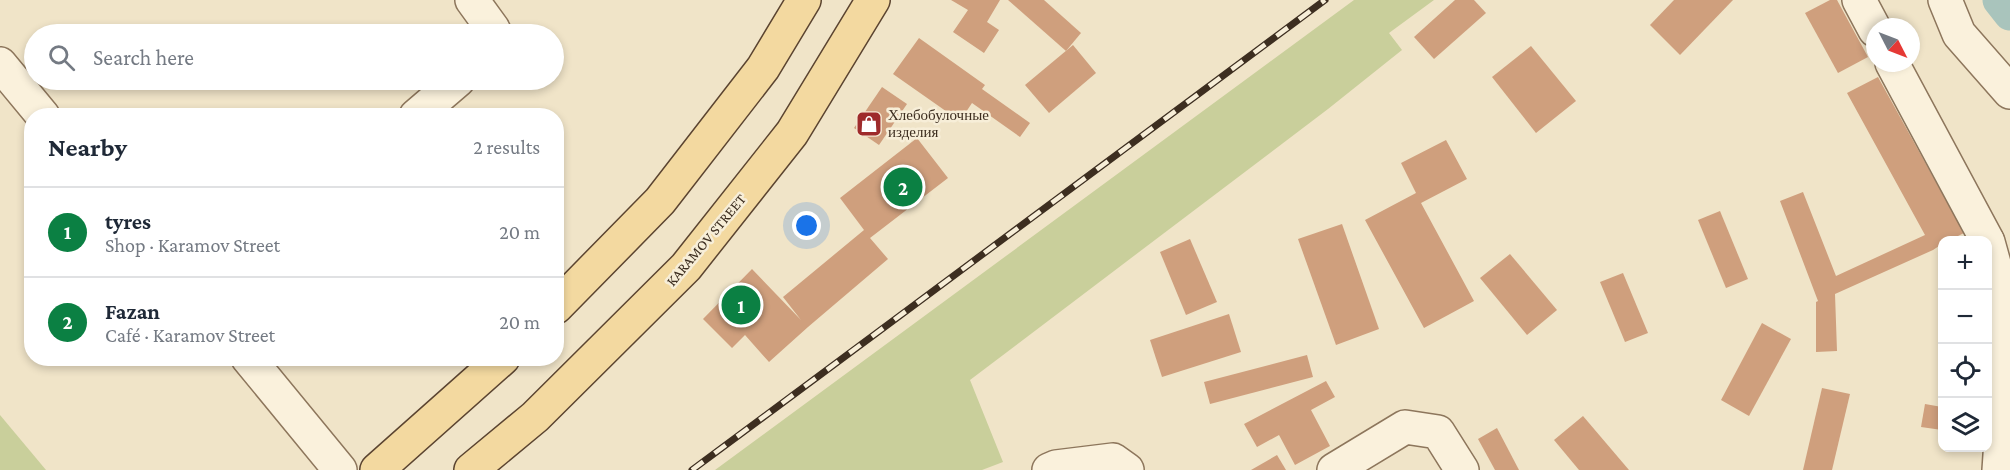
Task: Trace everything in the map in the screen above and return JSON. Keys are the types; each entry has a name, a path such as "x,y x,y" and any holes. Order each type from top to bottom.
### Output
{"main road":[{"path":"564,298 660,201 763,68 804,0"},
{"name":"KARAMOV STREET","path":"471,470 535,417 686,267 792,133 873,0"},
{"path":"378,470 493,366"}],"street":[{"path":"472,0 489,24"},
{"path":"1859,0 1869,18"},
{"path":"1945,0 1959,34 2010,92"},
{"path":"0,64 36,108"},
{"path":"1897,72 1984,236"},
{"path":"425,108 446,90"},
{"path":"1992,258 2005,303 2005,382 1999,470"},
{"path":"255,366 340,470"},
{"path":"1334,470 1405,427 1438,432 1462,470"},
{"path":"1049,470 1056,466 1113,460 1127,470"}],"green space":[{"path":"1354,0 1434,0 1389,33 1402,50 1328,109 970,380 1003,462 982,470 715,470"},
{"path":"0,415 46,470 0,470"}],"building":[{"path":"951,0 1000,0 987,22 999,30 984,53 953,32 968,10"},
{"path":"1008,0 1044,0 1081,33 1066,51"},
{"path":"1455,0 1474,0 1486,13 1434,59 1414,37"},
{"path":"1674,0 1733,0 1680,55 1650,25"},
{"path":"1830,0 1837,0 1866,53 1866,58 1838,73 1805,13"},
{"path":"919,38 985,85 982,89 1030,123 1020,137 972,103 960,121 893,74"},
{"path":"1073,45 1096,73 1049,113 1025,85"},
{"path":"1531,46 1576,101 1536,133 1492,77"},
{"path":"1878,77 1964,233 1958,236 1938,236 1938,247 1933,250 1835,294 1837,351 1816,352 1816,302 1818,301 1780,201 1803,192 1836,276 1925,235 1847,93"},
{"path":"882,87 907,104 879,145 854,128"},
{"path":"917,138 948,178 870,238 888,259 769,362 745,335 732,348 703,319 752,269 801,320 783,297 864,230 840,198"},
{"path":"1446,140 1467,179 1421,203 1474,301 1424,328 1365,220 1416,193 1401,163"},
{"path":"1720,211 1748,279 1726,288 1698,220"},
{"path":"1342,224 1379,329 1336,345 1298,239"},
{"path":"1190,239 1217,302 1186,315 1160,252"},
{"path":"1510,254 1557,310 1527,335 1480,278"},
{"path":"1623,273 1648,333 1625,342 1600,282"},
{"path":"1229,314 1241,352 1162,377 1150,340"},
{"path":"1762,323 1791,339 1749,416 1721,400"},
{"path":"1307,355 1313,377 1210,404 1204,382"},
{"path":"1326,381 1335,397 1311,410 1330,446 1295,465 1279,435 1257,447 1244,424"},
{"path":"1822,388 1850,394 1832,470 1803,470"},
{"path":"1925,404 1938,406 1938,429 1921,427"},
{"path":"1583,416 1629,470 1579,470 1554,440"},
{"path":"1497,428 1519,470 1495,470 1478,439"},
{"path":"1277,455 1286,470 1251,470"}],"waterway":[{"path":"1999,0 2010,14"}],"railway":[{"path":"692,470 1325,0"}],"place":[{"name":"Хлебобулочные изделия","path":"869,124"},
{"name":"Fazan","path":"903,187"},
{"name":"tyres","path":"741,305"}]}
